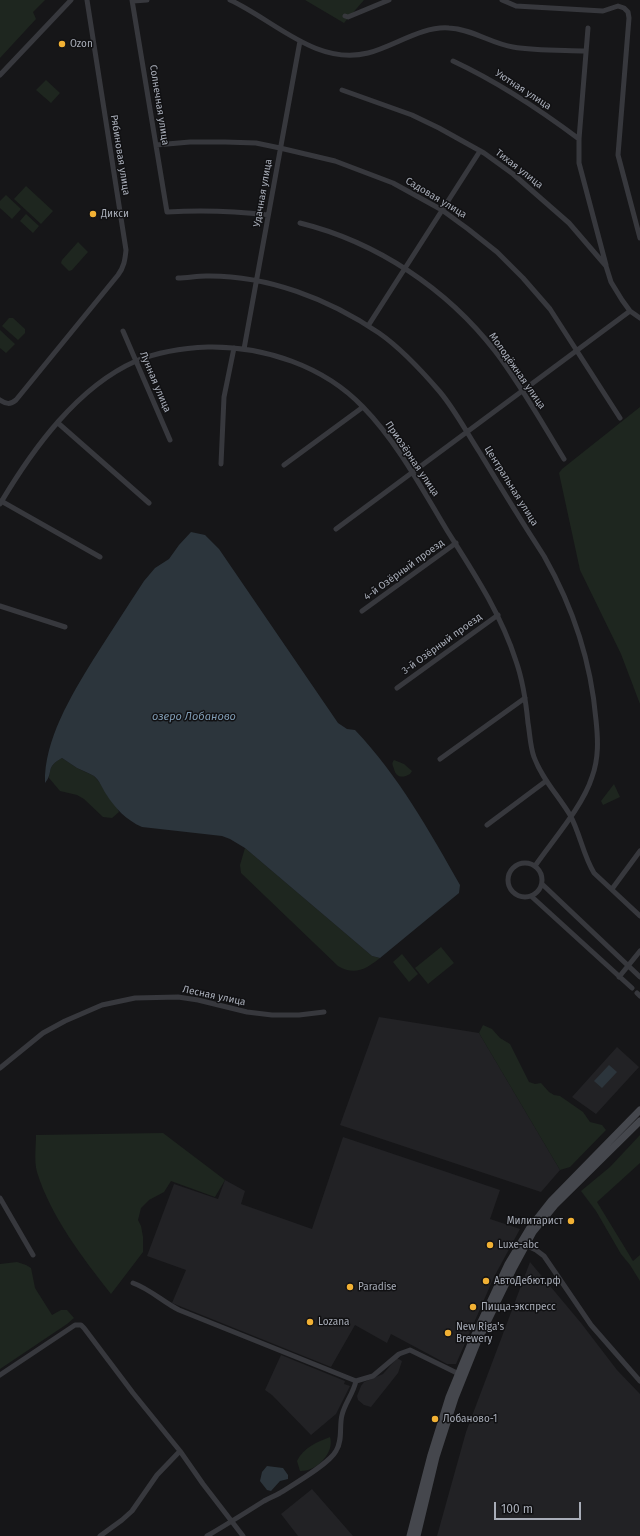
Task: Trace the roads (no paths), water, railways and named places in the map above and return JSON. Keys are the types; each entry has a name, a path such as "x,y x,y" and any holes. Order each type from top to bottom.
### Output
{"main road":[{"path":"523,1244 529,1229 551,1201 640,1110"},
{"path":"410,1536 440,1423 498,1286 523,1244 542,1220 555,1205 640,1121"},
{"path":"417,1536 438,1450 461,1375"}],"street":[{"path":"0,75 71,0"},
{"name":"Рябиновая улица","path":"0,400 6,404 10,404 16,400 124,266 126,250 87,0"},
{"path":"132,0 147,0"},
{"name":"Солнечная улица","path":"132,0 167,212 214,210 268,215"},
{"path":"230,0 244,6 300,41 323,51 345,55 367,53 432,30 449,28 467,31 513,47 586,51"},
{"path":"345,16 348,17 389,0"},
{"path":"502,0 516,6 603,11 618,6 624,8 628,12 618,156 640,238"},
{"path":"588,28 579,139 579,163 606,266"},
{"name":"Удачная улица","path":"244,349 300,41"},
{"name":"Уютная улица","path":"454,61 496,82 541,111 579,139"},
{"name":"Тихая улица","path":"342,90 412,115 439,128 480,151 513,174 569,223 606,266 611,282 630,311 640,318"},
{"name":"Садовая улица","path":"156,145 190,142 225,142 256,143 280,148 335,161 393,183 442,210 497,252 523,278 550,309 620,418"},
{"path":"368,326 480,151"},
{"name":"Молодёжная улица","path":"300,223 356,242 405,268 450,303 477,330 495,352 522,391 564,459"},
{"name":"Центральная улица","path":"178,278 206,276 256,281 294,291 325,302 368,326 398,348 441,393 467,432 556,577 577,626 584,650 595,706 598,755 587,789 535,866"},
{"path":"336,529 630,311"},
{"name":"Лунная улица","path":"123,331 170,440"},
{"name":"Приозёрная улица","path":"1,502 33,454 58,423 89,391 111,374 136,361 170,351 194,347 244,349 278,357 310,370 340,387 363,407 388,437 456,544 498,615 517,662 525,698 530,742 540,772 570,816 594,873 640,916"},
{"path":"221,464 224,397 234,348"},
{"path":"284,465 363,407"},
{"path":"58,423 149,503"},
{"path":"1,502 100,557"},
{"name":"4-й Озёрный проезд","path":"362,611 456,544"},
{"path":"0,606 65,627"},
{"name":"3-й Озёрный проезд","path":"397,688 498,615"},
{"path":"440,759 525,698"},
{"path":"487,825 546,781"},
{"path":"612,889 640,851"},
{"path":"542,884 538,891 531,896 520,896 514,893 509,887 507,879 510,871 515,865 527,862 535,866 540,872 542,884 640,977"},
{"path":"531,896 632,988"},
{"path":"619,977 640,951"},
{"name":"Лесная улица","path":"0,1068 43,1033 65,1021 102,1005 135,998 178,997 198,1000 247,1012 272,1015 299,1015 324,1012"},
{"path":"0,1198 34,1255"},
{"path":"523,1244 536,1250 544,1256 591,1326 640,1381"},
{"path":"133,1283 144,1287 168,1305 356,1381 373,1376 399,1354 410,1350 461,1375"},
{"path":"0,1375 75,1325 81,1325 180,1451 243,1536"},
{"path":"206,1536 232,1522 266,1500 280,1494 326,1463 333,1456 337,1450 340,1438 342,1415 354,1391 356,1381"},
{"path":"100,1536 132,1511 157,1475 180,1451"}],"water":[{"name":"озеро Лобаново","path":"191,532 205,535 219,549 338,723 347,729 355,730 371,747 412,804 460,885 459,893 380,958 372,956 245,848 230,839 222,836 142,827 131,821 117,809 94,776 77,768 62,758 53,764 48,779 45,783 49,751 54,735 60,719 76,688 144,581 155,568 169,559"},
{"path":"609,1065 617,1072 602,1088 594,1081"},
{"path":"267,1466 283,1468 288,1475 288,1479 280,1481 271,1491 267,1490 260,1481 262,1472"}],"place":[{"name":"Ozon","path":"62,44"},
{"name":"Дикси","path":"93,214"},
{"name":"Милитарист","path":"571,1221"},
{"name":"Luxe-abc","path":"490,1245"},
{"name":"АвтоДебют.рф","path":"486,1281"},
{"name":"Paradise","path":"350,1287"},
{"name":"Пицца-экспресс","path":"473,1307"},
{"name":"Lozana","path":"310,1322"},
{"name":"New Riga's Brewery","path":"448,1333"},
{"name":"Лобаново-1","path":"435,1419"}]}
